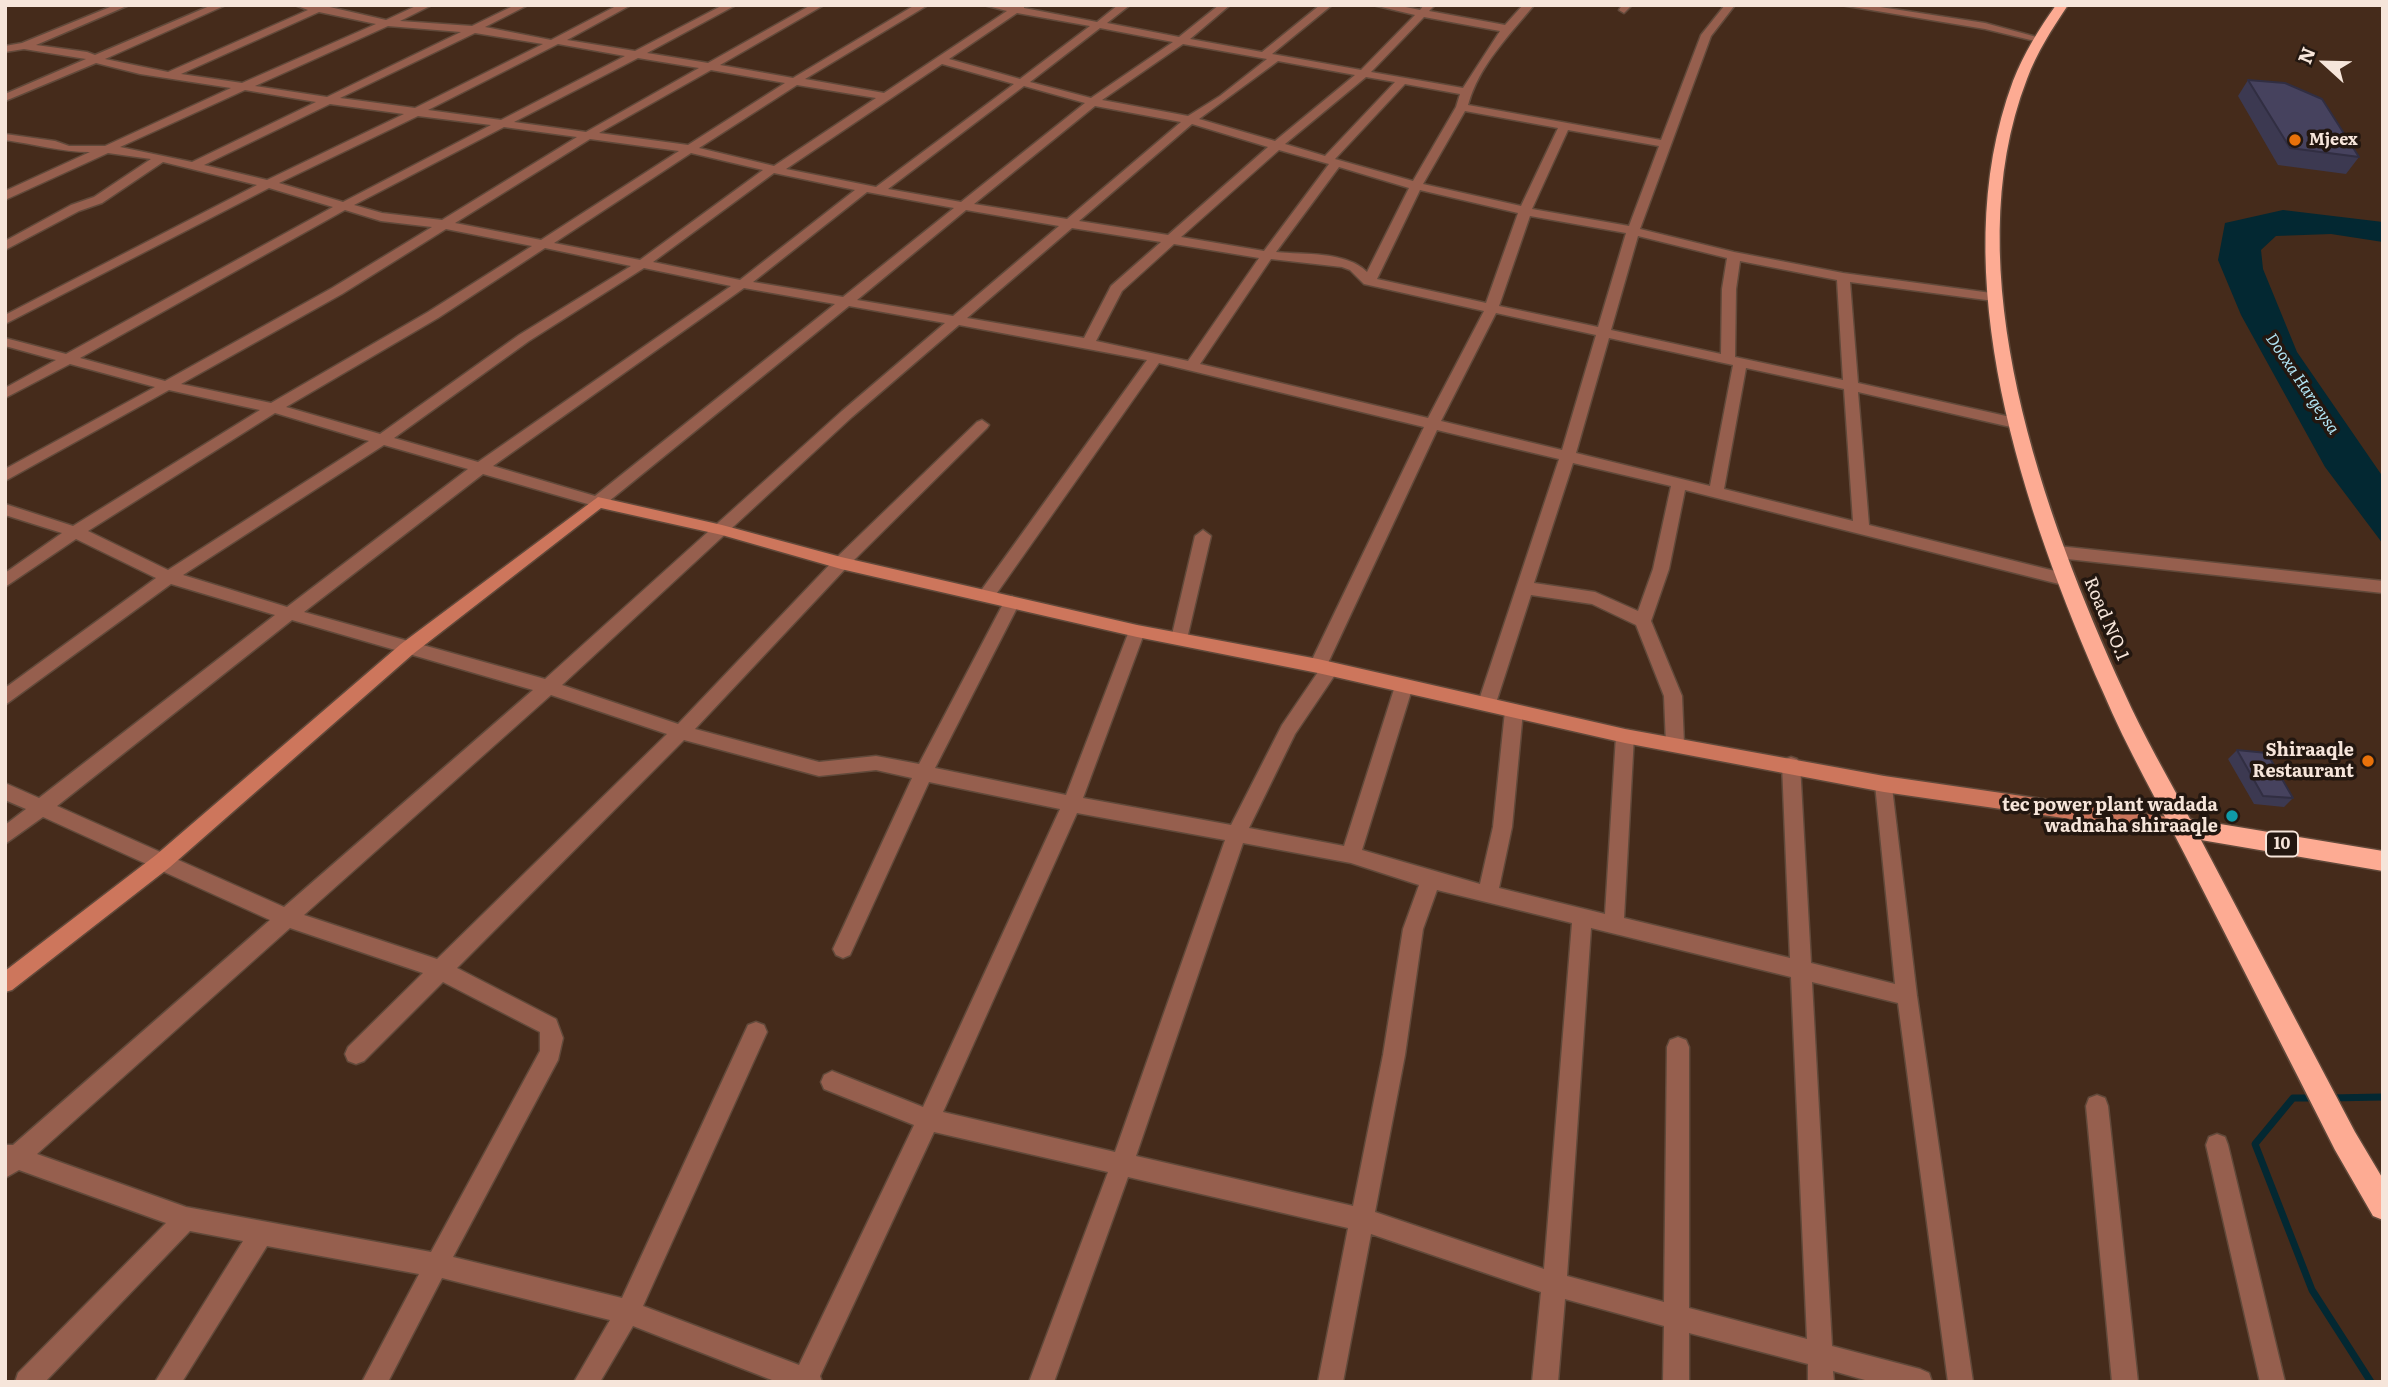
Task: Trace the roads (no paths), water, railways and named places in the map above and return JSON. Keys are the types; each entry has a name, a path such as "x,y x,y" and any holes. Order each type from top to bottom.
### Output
{"highway":[{"name":"Road NO.1","path":"2062,5 2039,39 2020,80 2002,140 1993,205 1994,297 2015,423 2067,580 2114,694 2345,1141 2383,1206"},
{"name":"10","path":"2182,827 2383,860"}],"street":[{"path":"5,49 24,46 124,5"},
{"path":"5,98 221,5"},
{"path":"300,5 322,7 387,23 495,31 884,96"},
{"path":"5,196 427,5"},
{"path":"195,165 523,5"},
{"path":"5,320 268,184 626,5"},
{"path":"5,394 344,206 732,5"},
{"path":"5,581 75,532 273,408 433,315 796,81 923,5"},
{"path":"989,5 1020,7 1179,42 1466,92"},
{"path":"878,191 1125,5"},
{"path":"5,984 163,861 407,649 598,502 1093,102 1179,42 1225,5"},
{"path":"9,1160 548,687 846,414 1190,120 1224,98 1327,5"},
{"path":"1378,5 1426,9 1508,29"},
{"path":"1369,281 1416,186 1462,107 1466,92 1496,41 1529,5"},
{"path":"1487,703 1569,456 1633,231 1706,35 1730,5"},
{"path":"1846,5 1927,16 2039,39"},
{"path":"1927,16 1933,5"},
{"path":"5,476 337,291 588,135 713,67 813,6"},
{"path":"170,75 322,7"},
{"path":"5,698 169,577 384,438 524,338 642,264 774,169 1020,7"},
{"path":"1088,343 1116,289 1277,145 1363,74 1426,9"},
{"path":"24,46 87,55 93,59 170,75 243,87 689,149 864,189 964,207 1267,255 1344,263 1355,267 1369,281 1734,362 1852,385 2015,423"},
{"path":"939,60 1093,102 1190,120 1416,186 1525,211 1633,231 1734,256 1843,277 1994,297"},
{"path":"1192,366 1331,162 1402,81"},
{"path":"1462,107 1664,144"},
{"path":"1041,1382 1122,1164 1237,833 1288,730 1324,668 1432,425 1491,309 1525,211 1565,125"},
{"path":"5,137 55,144 68,149 137,152 268,184 381,217 442,224 743,284 1088,343 1569,456 2067,580"},
{"path":"5,246 77,207 98,200 159,159"},
{"path":"5,836 288,613 480,468 743,284 864,189"},
{"path":"1716,493 1734,362 1729,289 1734,256"},
{"path":"1843,277 1860,529"},
{"path":"5,342 164,385 273,408 598,502 722,530 841,564 1137,631 1487,703 1625,736 1791,764 1884,784 2182,827"},
{"path":"986,596 1156,358"},
{"path":"356,1054 681,732 841,564 982,425"},
{"path":"1675,744 1673,696 1643,621 1661,569 1679,483"},
{"path":"5,509 75,532 169,577 407,649 548,687 681,732 819,769 876,764 1072,804 1351,855 1431,880 1906,996"},
{"path":"1179,639 1203,536"},
{"path":"2058,552 2383,587"},
{"path":"1525,588 1595,598 1643,621"},
{"path":"843,949 923,774 1012,602"},
{"path":"9,1160 186,1219 436,1265 628,1312 807,1381 1072,804 1137,631"},
{"path":"1351,855 1404,686"},
{"path":"1487,894 1495,872 1499,847 1514,711"},
{"path":"1614,925 1625,736"},
{"path":"1791,764 1821,1382"},
{"path":"1884,784 1906,996 1961,1382"},
{"path":"5,791 287,918 441,970 549,1026 552,1038 550,1053 374,1382"},
{"path":"1330,1382 1364,1220 1400,1024 1413,929 1431,880"},
{"path":"1545,1382 1552,1283 1565,1172 1581,917"},
{"path":"586,1382 628,1312 756,1032"},
{"path":"1676,1382 1678,1047"},
{"path":"832,1082 928,1120 1364,1220 1552,1283 1920,1382"},
{"path":"2097,1106 2125,1382"},
{"path":"2217,1145 2273,1382"},
{"path":"27,1382 186,1219"},
{"path":"167,1382 262,1233"}],"water":[{"name":"Dooxa Hargeysa","path":"2283,210 2383,222 2383,242 2331,234 2276,236 2261,250 2263,269 2297,352 2383,477 2383,544 2325,467 2241,315 2218,260 2225,223"}],"waterway":[{"path":"2330,1098 2383,1097"},
{"path":"2313,1098 2293,1098 2255,1144 2312,1290 2371,1382"}],"place":[{"name":"Mjeex","path":"2295,140"},
{"name":"Shiraaqle Restaurant","path":"2368,761"},
{"name":"tec power plant wadada wadnaha shiraaqle","path":"2232,816"}]}
